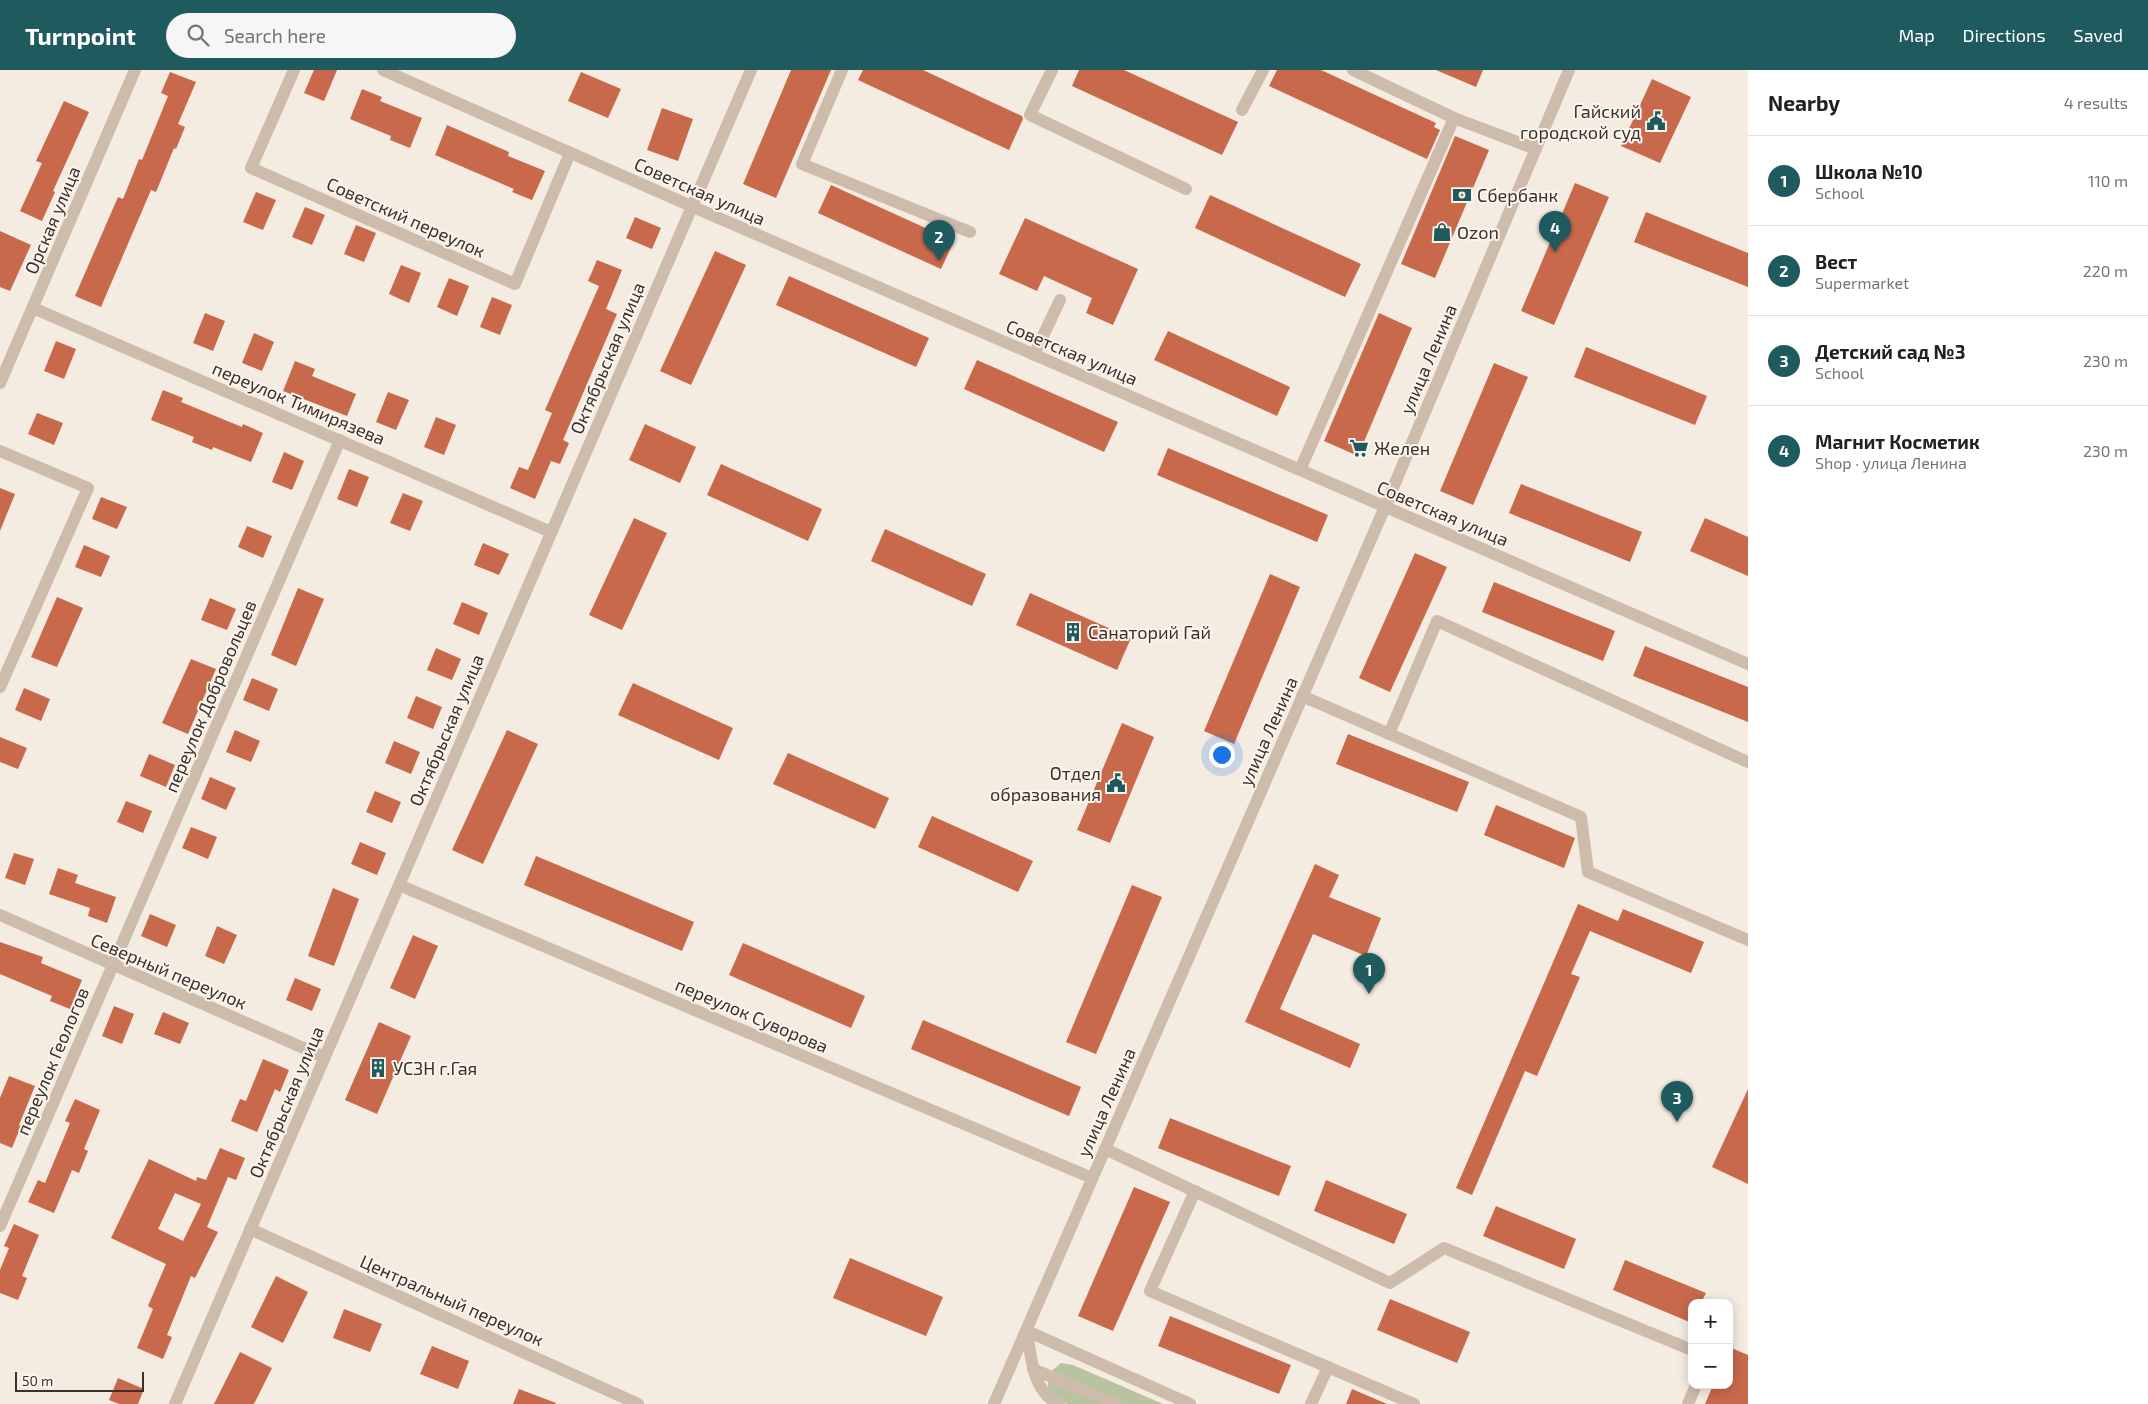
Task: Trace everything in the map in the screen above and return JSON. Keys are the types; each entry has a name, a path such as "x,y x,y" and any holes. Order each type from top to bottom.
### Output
{"street":[{"name":"Орская улица","path":"0,383 135,70"},
{"name":"Советский переулок","path":"294,70 251,168 515,284 570,153"},
{"name":"Советская улица","path":"382,70 1748,664"},
{"name":"Октябрьская улица","path":"175,1404 751,70"},
{"path":"842,70 802,164 970,232"},
{"path":"1052,70 1030,115 1186,189"},
{"path":"1242,110 1263,70"},
{"path":"1353,70 1454,118 1536,149"},
{"name":"улица Ленина","path":"994,1404 1384,507 1569,70"},
{"path":"1300,470 1454,118"},
{"path":"1034,355 1060,300"},
{"name":"переулок Тимирязева","path":"33,308 551,532"},
{"name":"переулок Добровольцев","path":"112,966 340,440"},
{"path":"0,451 88,488 0,687"},
{"path":"1389,734 1437,621 1748,762"},
{"path":"1302,696 1581,817 1588,872 1748,940"},
{"name":"переулок Суворова","path":"399,884 1092,1178"},
{"name":"Северный переулок","path":"0,915 112,966 324,1057"},
{"name":"переулок Геологов","path":"0,1226 112,966"},
{"path":"1104,1149 1390,1283 1444,1248 1688,1348"},
{"path":"1195,1191 1150,1291 1414,1404"},
{"name":"Центральный переулок","path":"250,1229 638,1404"},
{"path":"1027,1331 1033,1369 1044,1393 1051,1400 1059,1404"},
{"path":"1027,1331 1190,1404"},
{"path":"1311,1404 1328,1367"},
{"path":"1033,1369 1116,1404"},
{"path":"1688,1404 1694,1389"}],"green space":[{"path":"1061,1363 1073,1365 1163,1404 1067,1404 1058,1400 1048,1389 1048,1374"}],"building":[{"path":"314,70 337,70 324,101 304,93"},
{"path":"791,70 831,70 776,198 743,184"},
{"path":"863,70 923,70 1022,116 1023,119 1009,150 858,80"},
{"path":"1079,70 1124,70 1238,122 1222,155 1072,86"},
{"path":"1277,70 1321,70 1436,123 1434,127 1440,130 1427,159 1269,86"},
{"path":"1436,70 1483,70 1476,87"},
{"path":"170,72 196,82 178,124 185,127 156,192 151,190 101,307 75,296 118,197 123,199 139,159 142,160 168,96 161,93"},
{"path":"581,72 621,89 608,118 568,101"},
{"name":"Гайский городской суд","path":"1652,79 1691,97 1660,163 1621,146"},
{"path":"362,89 382,97 380,101 422,118 410,148 390,140 391,136 350,119"},
{"path":"64,101 89,112 53,191 55,192 42,221 20,211 42,163 36,161"},
{"path":"662,108 693,119 678,161 647,150"},
{"path":"447,125 509,152 508,156 545,171 532,200 512,192 514,189 435,155"},
{"path":"1455,136 1489,150 1435,278 1401,264"},
{"path":"1575,183 1609,197 1554,325 1521,311"},
{"path":"831,185 954,241 941,269 818,213"},
{"path":"256,192 276,200 263,230 243,222"},
{"path":"1210,195 1361,264 1345,297 1195,228"},
{"path":"305,207 325,215 312,245 292,237"},
{"path":"1646,212 1748,253 1748,287 1634,242"},
{"path":"635,217 661,228 652,249 626,238"},
{"path":"1025,218 1138,269 1113,325 1086,313 1092,298 1044,276 1037,291 999,274"},
{"path":"356,225 376,233 364,262 344,254"},
{"path":"0,231 31,245 10,291 0,287"},
{"path":"715,251 746,265 691,385 660,371"},
{"path":"597,260 622,270 606,309 617,314 563,440 569,443 560,464 551,461 535,499 510,488 519,467 528,470 552,413 545,410 599,286 588,281"},
{"path":"401,265 421,273 409,303 389,294"},
{"path":"789,276 929,338 916,367 776,305"},
{"path":"449,278 469,286 457,316 437,307"},
{"path":"492,297 512,305 500,335 480,327"},
{"path":"205,313 225,321 213,351 193,343"},
{"path":"1379,313 1412,328 1358,456 1324,441"},
{"path":"1168,331 1290,387 1277,416 1154,360"},
{"path":"254,333 274,342 262,371 242,363"},
{"path":"56,341 76,349 64,379 44,371"},
{"path":"1586,347 1707,396 1695,425 1574,377"},
{"path":"977,360 1118,422 1104,452 964,389"},
{"path":"295,361 315,369 312,376 356,394 347,416 283,391"},
{"path":"1494,363 1528,377 1473,505 1440,491"},
{"path":"163,390 183,398 181,402 242,427 243,424 263,433 251,462 213,447 212,450 192,442 194,437 151,420"},
{"path":"388,392 409,400 396,430 376,422"},
{"path":"37,413 63,423 54,445 28,434"},
{"path":"436,417 456,425 444,455 424,447"},
{"path":"645,424 696,447 680,483 629,460"},
{"path":"1168,448 1328,515 1317,542 1157,475"},
{"path":"284,452 304,461 292,490 272,482"},
{"path":"721,464 822,509 808,541 707,495"},
{"path":"349,469 369,477 357,507 337,499"},
{"path":"1521,484 1642,532 1630,562 1509,513"},
{"path":"0,488 15,494 0,531"},
{"path":"403,493 423,501 410,531 390,523"},
{"path":"101,497 127,507 117,529 92,519"},
{"path":"634,518 667,533 622,630 589,615"},
{"path":"1705,518 1748,537 1748,576 1690,551"},
{"path":"247,526 272,536 263,558 238,547"},
{"path":"885,529 986,574 972,606 871,561"},
{"path":"483,543 509,554 499,575 474,565"},
{"path":"84,545 110,556 101,577 75,567"},
{"path":"1415,553 1447,567 1390,692 1359,678"},
{"path":"1270,574 1300,587 1234,744 1204,731"},
{"path":"1494,582 1615,631 1603,661 1482,612"},
{"path":"298,588 324,599 296,666 271,655"},
{"name":"Санаторий Гай","path":"1030,593 1131,638 1117,670 1016,625"},
{"path":"57,597 83,608 57,667 31,657"},
{"path":"210,598 236,609 227,630 201,620"},
{"path":"462,602 488,613 479,635 453,624"},
{"path":"1645,646 1748,687 1748,722 1633,676"},
{"path":"436,648 461,659 452,680 427,670"},
{"path":"191,659 216,669 188,734 162,723"},
{"path":"252,678 278,689 269,711 243,700"},
{"path":"633,683 733,728 719,760 618,715"},
{"path":"24,688 50,699 41,721 15,710"},
{"path":"416,696 442,707 433,729 407,718"},
{"name":"Отдел образования","path":"1122,723 1154,737 1110,843 1077,830"},
{"path":"235,730 260,741 251,762 226,752"},
{"path":"507,730 538,744 483,864 452,850"},
{"path":"1348,734 1469,782 1457,812 1336,764"},
{"path":"0,737 27,748 18,769 0,762"},
{"path":"394,741 420,752 411,774 385,763"},
{"path":"788,753 889,798 875,829 773,784"},
{"path":"149,754 175,765 166,787 140,776"},
{"path":"210,777 236,788 226,810 201,799"},
{"path":"375,791 401,802 392,823 366,812"},
{"path":"126,801 152,811 143,833 117,822"},
{"path":"1496,805 1575,838 1564,868 1484,835"},
{"path":"932,816 1033,861 1018,892 918,847"},
{"path":"191,827 217,837 208,859 182,848"},
{"path":"360,842 386,853 377,875 351,864"},
{"path":"14,853 34,859 25,885 5,878"},
{"path":"536,856 694,922 682,951 524,885"},
{"path":"1315,864 1339,875 1329,897 1381,918 1366,956 1313,934 1280,1009 1360,1044 1350,1068 1245,1022"},
{"path":"58,868 78,875 75,883 116,897 107,923 88,916 90,908 49,894"},
{"path":"1132,885 1162,897 1096,1054 1066,1042"},
{"path":"333,888 359,899 334,966 308,956"},
{"path":"1578,904 1618,921 1623,909 1704,942 1691,973 1590,931 1571,974 1580,977 1537,1076 1525,1071 1472,1195 1456,1188"},
{"path":"150,914 176,925 167,947 141,936"},
{"path":"217,926 237,935 224,964 205,956"},
{"path":"413,935 438,946 415,999 390,988"},
{"path":"0,942 43,957 41,963 82,980 70,1009 50,1001 52,996 0,974"},
{"path":"743,943 865,996 851,1028 729,975"},
{"path":"295,978 321,989 312,1011 286,1000"},
{"path":"114,1006 134,1014 122,1044 102,1036"},
{"path":"163,1012 189,1023 180,1044 154,1034"},
{"path":"923,1020 1081,1087 1069,1116 911,1049"},
{"name":"УСЗН г.Гая","path":"379,1022 411,1036 377,1114 345,1100"},
{"path":"263,1059 289,1070 280,1092 275,1089 257,1132 231,1121 240,1099 246,1101"},
{"path":"9,1076 35,1086 12,1148 0,1143 0,1098"},
{"path":"1748,1089 1748,1184 1712,1167"},
{"path":"75,1099 100,1110 84,1149 88,1151 79,1173 72,1170 54,1213 28,1202 38,1180 45,1183 70,1123 65,1121"},
{"path":"1170,1118 1291,1166 1279,1196 1158,1148"},
{"path":"220,1148 245,1158 236,1180 228,1177 207,1227 218,1232 195,1278 191,1276 167,1335 172,1337 163,1359 137,1348 153,1309 148,1306 166,1264 111,1238 149,1159 196,1181 197,1177 206,1180","holes":["175,1193 201,1204 183,1241 158,1229"]},
{"path":"1326,1180 1407,1214 1394,1244 1314,1211"},
{"path":"1134,1187 1170,1202 1113,1331 1078,1316"},
{"path":"1496,1206 1576,1239 1564,1269 1483,1236"},
{"path":"14,1224 39,1235 22,1276 27,1278 18,1300 0,1293 0,1270 9,1248 4,1246"},
{"path":"850,1258 943,1297 926,1336 833,1298"},
{"path":"1625,1260 1706,1293 1703,1299 1688,1299 1688,1321 1613,1290"},
{"path":"276,1276 308,1292 283,1343 251,1327"},
{"path":"1390,1299 1470,1332 1457,1363 1377,1330"},
{"path":"344,1309 382,1324 370,1352 333,1338"},
{"path":"1170,1316 1291,1365 1279,1394 1158,1346"},
{"path":"432,1346 469,1361 458,1389 420,1374"},
{"path":"1733,1349 1748,1355 1748,1404 1705,1404 1711,1389 1733,1389"},
{"path":"240,1352 272,1368 254,1404 214,1404"},
{"path":"118,1378 144,1389 138,1404 119,1404 109,1400"},
{"path":"519,1389 556,1403 513,1404"},
{"path":"1352,1389 1387,1404 1346,1404"}],"place":[{"name":"Гайский городской суд","path":"1656,121"},
{"name":"Сбербанк","path":"1462,195"},
{"name":"Ozon","path":"1442,232"},
{"name":"Магнит Косметик","path":"1555,252"},
{"name":"Вест","path":"939,261"},
{"name":"Желен","path":"1359,448"},
{"name":"Санаторий Гай","path":"1073,632"},
{"name":"Отдел образования","path":"1116,783"},
{"name":"Школа №10","path":"1369,994"},
{"name":"УСЗН г.Гая","path":"378,1068"},
{"name":"Детский сад №3","path":"1677,1122"}]}
